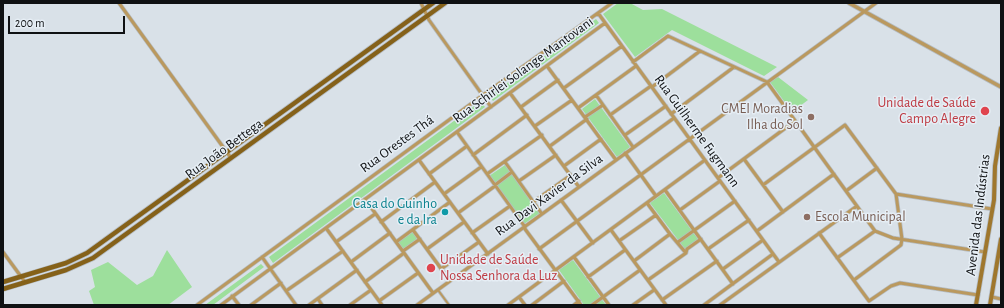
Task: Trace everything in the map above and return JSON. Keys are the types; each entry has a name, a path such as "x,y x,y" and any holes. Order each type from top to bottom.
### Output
{"main road":[{"name":"Rua João Bettega","path":"3,282 66,263 88,253 433,3"},
{"name":"Rua João Bettega","path":"3,289 70,268 93,258 445,3"},
{"path":"324,82 328,88"},
{"name":"Avenida das Indústrias","path":"976,305 992,209 995,166 1001,128"},
{"name":"Avenida das Indústrias","path":"990,305 1000,255 1001,239"}],"street":[{"path":"119,3 231,158"},
{"path":"421,3 427,16 492,107"},
{"name":"Rua Orestes Thá","path":"197,305 483,95 612,3"},
{"path":"849,3 1001,86"},
{"path":"539,249 876,3"},
{"name":"Rua Guilherme Fugmann","path":"598,13 779,262"},
{"name":"Rua Schirlei Solange Mantovani","path":"221,305 606,23"},
{"path":"633,62 668,36 767,82 875,231 888,237 985,252"},
{"path":"564,88 622,46"},
{"path":"610,115 652,87 700,51"},
{"path":"548,66 616,160"},
{"path":"578,108 636,66"},
{"path":"671,114 734,67"},
{"path":"521,107 558,80"},
{"path":"510,93 579,187"},
{"path":"596,96 634,147"},
{"path":"535,126 572,100"},
{"path":"550,146 602,105"},
{"path":"625,135 666,106"},
{"path":"473,155 527,115"},
{"name":"Rua Davi Xavier da Silva","path":"417,305 674,118"},
{"path":"680,210 795,121"},
{"path":"763,185 845,125 896,194 902,239 901,245 854,280"},
{"path":"457,132 539,249 582,305"},
{"path":"487,174 542,135"},
{"path":"564,166 601,139"},
{"path":"429,174 467,146"},
{"path":"625,153 656,196"},
{"path":"519,181 556,155"},
{"path":"744,159 783,212"},
{"path":"419,160 488,254"},
{"path":"508,305 705,160"},
{"path":"505,162 542,214"},
{"path":"444,194 481,167"},
{"path":"846,191 877,168"},
{"path":"458,213 512,172"},
{"path":"756,231 834,174"},
{"path":"533,202 570,175"},
{"path":"381,222 436,182"},
{"path":"665,190 733,284"},
{"path":"896,194 992,209"},
{"path":"365,199 433,293"},
{"path":"561,200 593,243"},
{"path":"678,242 735,201"},
{"path":"396,242 450,202"},
{"path":"647,203 686,253"},
{"path":"472,233 510,206"},
{"path":"720,305 857,206"},
{"path":"336,242 375,214"},
{"path":"619,242 656,215"},
{"path":"708,250 749,220"},
{"path":"427,249 464,222"},
{"path":"326,228 382,305"},
{"path":"413,230 450,281"},
{"path":"611,230 666,305"},
{"path":"837,258 875,231"},
{"path":"351,262 390,233"},
{"path":"819,233 869,301 891,286 900,283 978,295"},
{"path":"634,261 670,234"},
{"path":"365,282 420,239"},
{"path":"648,280 686,253 686,249 701,239"},
{"path":"722,269 763,240"},
{"path":"441,269 479,242"},
{"path":"588,277 625,250"},
{"path":"286,291 343,251"},
{"path":"3,252 25,282"},
{"path":"704,305 773,254"},
{"path":"262,257 294,304"},
{"path":"574,257 609,305"},
{"path":"662,300 717,261"},
{"path":"309,305 357,270"},
{"path":"592,305 640,270"},
{"path":"379,301 418,273"},
{"path":"532,305 564,281"},
{"path":"251,305 281,283"},
{"path":"350,305 371,290"},
{"path":"438,290 449,305"},
{"path":"633,305 654,290"},
{"path":"232,296 239,305"},
{"path":"519,297 525,305"},
{"path":"992,297 1001,299"},
{"path":"318,299 322,305"},
{"path":"574,305 579,301"}],"green space":[{"path":"618,3 630,3 643,10 662,9 777,67 764,76 672,30 635,57 603,14"},
{"path":"596,19 599,23 493,101 489,96"},
{"path":"778,77 808,100 792,112 770,82"},
{"path":"595,99 630,147 617,157 582,109"},
{"path":"481,101 485,107 273,263 269,257"},
{"path":"505,165 540,213 524,224 489,176"},
{"path":"664,193 698,239 685,249 650,203"},
{"path":"413,232 417,239 403,249 398,242"},
{"path":"167,250 192,287 168,305 94,305 89,291 95,287 91,270 108,262 137,285 153,276"},
{"path":"573,260 606,305 584,305 559,270"},
{"path":"261,264 264,267 213,305 205,305"}],"place":[{"name":"Unidade de Saúde Campo Alegre","path":"985,111"},
{"name":"CMEI Moradias Ilha do Sol","path":"811,117"},
{"name":"Casa do Guinho e da Ira","path":"445,212"},
{"name":"Escola Municipal","path":"807,217"},
{"name":"Unidade de Saúde Nossa Senhora da Luz","path":"431,268"}]}
